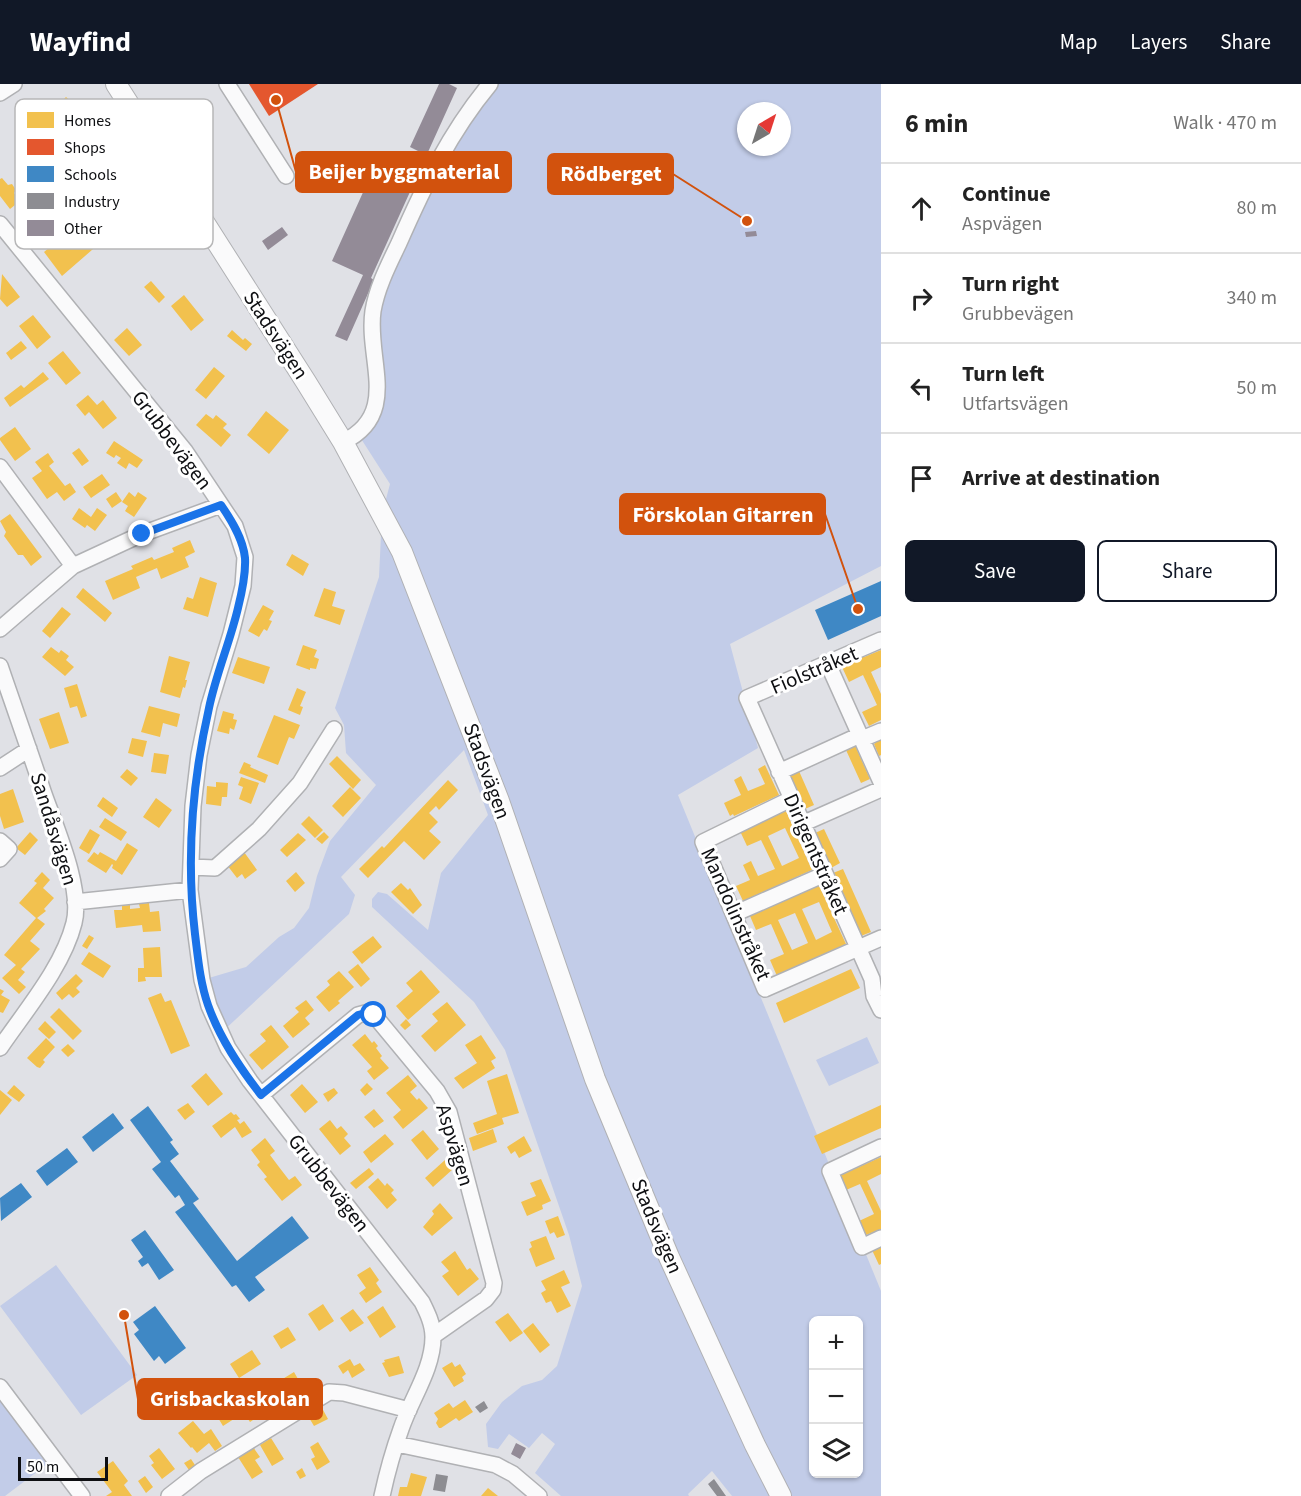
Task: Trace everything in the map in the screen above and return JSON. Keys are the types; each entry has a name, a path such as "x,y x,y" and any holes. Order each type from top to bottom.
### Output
{"main road":[{"name":"Stadsvägen","path":"116,84 126,99"},
{"name":"Stadsvägen","path":"213,237 343,442 402,552 499,801 594,1079 669,1257 755,1445 781,1496"}],"street":[{"path":"0,93 14,84"},
{"path":"227,84 286,176"},
{"path":"343,442 358,434 372,416 378,396 372,323 376,298 385,275 438,160 490,84"},
{"name":"Grubbevägen","path":"0,224 15,242"},
{"name":"Grubbevägen","path":"20,249 185,451 235,526 245,557 237,612 209,706 199,755 193,806 190,890 198,963 208,1006 228,1048 261,1095 422,1302 428,1314 433,1336 428,1361 389,1466 382,1496"},
{"path":"0,467 73,566"},
{"path":"0,629 73,566 142,534 221,505"},
{"name":"Fiolstråket","path":"747,698 881,640"},
{"path":"828,664 881,782"},
{"name":"Sandåsvägen","path":"0,666 67,861 75,902 75,920 60,958 0,1048"},
{"name":"Dirigentstråket","path":"747,698 858,948 876,977 874,996 881,1010"},
{"path":"191,867 215,868 259,829 300,783 334,729"},
{"path":"779,772 861,737 881,731"},
{"path":"0,768 28,748"},
{"path":"802,824 881,789"},
{"name":"Mandolinstråket","path":"791,799 703,842 765,989 858,948"},
{"path":"0,841 9,849 0,859"},
{"path":"734,914 825,874"},
{"path":"75,902 190,890"},
{"path":"858,948 881,938"},
{"name":"Aspvägen","path":"261,1095 363,1012 374,1015 437,1091 449,1112 494,1283 493,1290 486,1299 433,1336"},
{"path":"881,1147 830,1171 862,1247 881,1238"},
{"path":"0,1387 82,1496"},
{"path":"170,1496 201,1471 329,1392 344,1393 409,1410"},
{"path":"397,1444 496,1465 513,1474 539,1496"}],"shaded area":[{"path":"490,84 881,84 881,566 730,644 758,748 678,795 881,1291 881,1496 732,1496 712,1471 688,1494 689,1496 561,1496 535,1473 555,1444 542,1433 529,1448 509,1434 498,1449 488,1447 486,1424 502,1402 522,1386 542,1380 557,1366 582,1286 569,1235 505,1050 474,1002 372,907 372,899 378,892 387,894 428,930 441,873 488,815 464,750 341,877 355,895 349,914 221,1033 202,980 246,967 279,937 294,928 309,908 317,876 330,841 376,785 346,753 344,725 335,708 379,577 382,514 390,484 358,434 372,416 372,323 413,212"},
{"path":"867,1037 879,1063 829,1086 816,1060"},
{"path":"56,1265 137,1375 81,1415 0,1306"},
{"path":"0,1387 54,1459 5,1496 0,1496"}],"building: Homes":[{"path":"2,178 8,185 12,184 15,188 15,205 10,209 0,196 0,179"},
{"path":"48,249 93,249 62,276 44,252"},
{"path":"2,274 20,297 7,307 0,299"},
{"path":"151,281 165,297 159,303 144,287"},
{"path":"184,295 204,320 191,331 171,306"},
{"path":"33,315 51,337 37,349 19,326"},
{"path":"127,328 142,345 129,356 114,340"},
{"path":"232,330 243,340 245,338 252,344 246,351 227,336"},
{"path":"21,341 27,348 11,360 6,353"},
{"path":"63,351 81,373 66,385 48,363"},
{"path":"214,367 225,376 206,399 195,390"},
{"path":"43,372 49,379 10,407 4,398 21,385 24,388"},
{"path":"88,395 97,405 103,400 117,418 103,429 89,412 85,416 76,405"},
{"path":"266,411 289,430 269,454 247,435"},
{"path":"206,414 213,419 216,415 227,424 223,428 231,435 221,447 196,425"},
{"path":"15,427 31,449 15,461 0,438"},
{"path":"114,441 143,460 137,468 129,463 126,469 117,463 121,458 116,455 114,458 106,453"},
{"path":"79,448 89,461 82,466 72,453"},
{"path":"48,453 54,462 49,466 65,486 70,483 76,492 64,501 57,492 47,499 32,478 42,471 35,462"},
{"path":"102,474 110,485 91,498 83,487"},
{"path":"116,492 122,501 112,508 106,499"},
{"path":"129,492 135,497 138,492 147,498 134,517 125,511 128,506 122,502"},
{"path":"79,508 91,517 97,508 107,515 95,531 87,525 85,528 72,519"},
{"path":"10,514 42,557 31,566 23,555 18,555 4,536 6,532 0,521"},
{"path":"190,540 195,552 185,557 189,567 161,579 157,568 136,577 140,588 113,600 105,581 133,569 131,566 152,557 154,560 174,552 172,548"},
{"path":"292,554 309,564 303,576 286,565"},
{"path":"200,577 217,583 208,617 183,609 187,597 193,599"},
{"path":"83,588 112,613 105,622 76,597"},
{"path":"324,588 336,592 332,606 345,610 340,625 314,616"},
{"path":"263,605 274,611 267,631 264,629 259,637 248,631"},
{"path":"62,607 71,614 50,638 42,631"},
{"path":"303,645 317,650 314,657 319,659 316,669 310,668 310,670 296,665"},
{"path":"51,647 69,656 66,660 74,667 65,676 42,657"},
{"path":"881,650 881,667 871,672 881,694 881,720 869,726 862,712 877,705 863,675 849,682 842,667 856,661 854,658 862,654 864,657"},
{"path":"169,656 190,662 185,688 183,687 180,698 160,692"},
{"path":"238,657 270,667 264,684 232,673"},
{"path":"77,684 87,716 81,718 77,706 70,708 64,688"},
{"path":"297,688 306,692 300,706 303,707 300,715 288,710"},
{"path":"149,706 180,714 177,727 163,723 160,737 141,732"},
{"path":"223,711 234,714 233,719 237,720 234,730 230,728 229,734 217,731"},
{"path":"59,712 69,743 50,749 39,719"},
{"path":"274,715 300,725 294,739 289,737 278,765 257,757"},
{"path":"132,738 147,741 143,757 128,753"},
{"path":"881,738 881,755 879,756 874,744"},
{"path":"855,745 870,779 861,783 846,750"},
{"path":"154,753 169,755 166,774 151,772"},
{"path":"337,756 361,780 353,789 329,764"},
{"path":"244,762 268,775 265,783 239,773"},
{"path":"765,765 779,795 730,816 724,803 741,795 734,780 741,776 748,791 765,784 758,769"},
{"path":"127,769 138,778 131,786 120,777"},
{"path":"799,771 814,805 805,809 790,775"},
{"path":"241,777 259,783 251,804 239,799 243,787 238,785"},
{"path":"448,780 458,790 439,810 436,806 429,813 438,822 429,831 441,842 424,860 404,841 368,878 359,869 382,846 384,848"},
{"path":"216,782 228,783 227,797 222,797 221,806 206,804 207,786 216,787"},
{"path":"350,787 361,798 343,817 332,806"},
{"path":"13,789 24,822 4,829 0,816 0,794"},
{"path":"103,797 118,808 112,817 97,806"},
{"path":"156,798 172,810 159,828 143,817"},
{"path":"786,811 812,870 743,901 736,886 750,880 743,865 751,861 758,876 775,869 761,840 747,846 740,831","holes":["785,828 799,858 782,866 768,836"]},
{"path":"309,816 323,830 315,838 301,824"},
{"path":"105,818 127,832 121,841 99,827"},
{"path":"90,829 100,835 89,854 79,848"},
{"path":"824,829 840,863 831,868 815,833"},
{"path":"30,832 38,840 25,855 16,848"},
{"path":"324,832 329,837 322,844 316,839"},
{"path":"298,833 306,840 287,857 280,850"},
{"path":"127,843 138,850 122,875 112,868 112,864 106,873 87,861 94,852 98,855 100,852 116,861"},
{"path":"244,852 257,870 245,879 242,874 237,878 227,865"},
{"path":"843,869 871,932 861,936 833,873"},
{"path":"42,872 50,880 43,888 54,898 44,909 46,911 37,918 45,924 30,941 40,949 21,969 25,972 18,980 26,987 19,994 2,978 16,965 4,955 36,918 19,903 37,883 34,881"},
{"path":"296,872 305,883 295,892 286,881"},
{"path":"817,881 846,944 777,976 770,960 784,954 771,924 756,930 750,916 787,899","holes":["819,902 832,932 816,940 802,909","795,913 808,943 792,950 778,920"]},
{"path":"401,883 408,890 410,888 422,905 413,914 391,892"},
{"path":"149,903 150,912 159,911 161,931 143,932 142,925 116,928 114,910 122,910 122,906 130,905 130,909 140,908 139,904"},
{"path":"89,935 94,938 87,949 82,946"},
{"path":"373,936 382,947 362,964 352,952"},
{"path":"160,947 162,977 145,977 146,981 138,982 138,968 144,968 143,948"},
{"path":"89,952 111,966 103,978 81,964"},
{"path":"358,964 370,979 361,987 348,972"},
{"path":"851,969 860,988 784,1023 776,1003"},
{"path":"421,970 440,992 408,1020 396,1006 413,991 406,983"},
{"path":"339,971 354,987 329,1012 316,997 330,985 327,981"},
{"path":"76,974 83,981 76,988 80,992 73,998 69,994 62,1000 56,993"},
{"path":"0,989 4,991 1,995 10,1000 3,1013 0,1012"},
{"path":"161,993 165,1002 171,1000 190,1046 171,1054 148,998"},
{"path":"306,1000 314,1010 305,1018 310,1024 293,1038 283,1026 299,1012 295,1008"},
{"path":"447,1002 466,1025 435,1052 421,1036 438,1021 432,1014"},
{"path":"59,1008 82,1031 73,1040 50,1017"},
{"path":"406,1019 411,1025 405,1030 400,1025"},
{"path":"45,1021 56,1032 49,1039 38,1029"},
{"path":"271,1025 289,1047 262,1070 249,1055 266,1041 260,1034"},
{"path":"365,1034 372,1043 374,1041 378,1046 376,1048 382,1056 380,1058 389,1068 374,1080 367,1071 372,1067 352,1045"},
{"path":"481,1035 496,1058 491,1061 495,1068 463,1089 454,1078 477,1063 465,1045"},
{"path":"46,1038 55,1047 43,1060 45,1062 40,1068 27,1058"},
{"path":"68,1044 75,1051 68,1057 61,1050"},
{"path":"206,1073 223,1094 208,1106 191,1086"},
{"path":"507,1074 519,1113 502,1118 504,1124 477,1134 473,1123 497,1114 487,1081"},
{"path":"408,1075 417,1086 410,1092 428,1108 403,1129 393,1117 401,1110 386,1093"},
{"path":"367,1083 373,1089 365,1096 360,1090"},
{"path":"302,1084 318,1102 305,1113 290,1095"},
{"path":"14,1085 25,1095 19,1102 7,1093"},
{"path":"334,1088 338,1093 328,1102 323,1094"},
{"path":"0,1090 12,1100 0,1115"},
{"path":"188,1103 195,1112 185,1120 177,1110"},
{"path":"881,1105 881,1128 822,1154 814,1136"},
{"path":"374,1109 384,1121 374,1128 364,1117"},
{"path":"231,1112 240,1119 237,1120 240,1124 244,1121 252,1132 242,1138 235,1127 221,1138 212,1126"},
{"path":"330,1120 337,1129 341,1126 348,1134 344,1138 351,1146 340,1155 319,1129"},
{"path":"493,1129 497,1142 473,1151 469,1138"},
{"path":"423,1130 439,1149 427,1160 411,1140"},
{"path":"385,1134 394,1144 371,1163 363,1152"},
{"path":"524,1136 532,1151 519,1158 515,1151 511,1154 507,1147"},
{"path":"265,1138 275,1151 270,1155 289,1180 295,1176 302,1185 282,1201 264,1179 267,1177 257,1165 260,1162 251,1150"},
{"path":"881,1157 881,1174 867,1181 881,1211 881,1229 866,1235 859,1221 874,1214 860,1184 846,1190 839,1176"},
{"path":"445,1160 453,1169 433,1187 425,1178"},
{"path":"369,1168 374,1174 356,1189 350,1183"},
{"path":"378,1178 385,1186 387,1183 394,1190 391,1193 397,1200 387,1209 368,1187"},
{"path":"541,1179 551,1201 542,1205 543,1209 527,1216 521,1202 536,1196 530,1183"},
{"path":"440,1203 453,1218 432,1236 423,1227 434,1214 432,1211"},
{"path":"558,1216 565,1235 557,1238 554,1232 550,1234 545,1221"},
{"path":"546,1236 555,1259 536,1267 529,1249 532,1247 530,1242"},
{"path":"881,1246 881,1264 879,1265 872,1250"},
{"path":"455,1251 467,1270 470,1268 479,1279 458,1296 442,1276 449,1271 441,1262"},
{"path":"370,1267 379,1280 376,1283 382,1292 366,1303 359,1293 366,1288 357,1275"},
{"path":"564,1270 570,1283 561,1287 571,1306 557,1313 551,1301 546,1303 541,1293 546,1290 541,1281"},
{"path":"323,1304 334,1321 319,1331 308,1314"},
{"path":"383,1306 396,1327 380,1338 367,1317"},
{"path":"353,1309 364,1323 350,1332 340,1318"},
{"path":"508,1313 523,1333 510,1342 495,1322"},
{"path":"533,1323 550,1345 540,1353 523,1331"},
{"path":"288,1327 296,1340 281,1349 273,1336"},
{"path":"252,1350 261,1364 239,1378 230,1364"},
{"path":"399,1356 404,1373 389,1377 382,1363 385,1362 384,1360"},
{"path":"350,1359 354,1366 360,1363 365,1370 352,1378 348,1370 343,1374 338,1366"},
{"path":"452,1362 455,1367 460,1364 466,1374 462,1377 464,1381 454,1387 442,1368"},
{"path":"294,1372 302,1386 289,1394 281,1380"},
{"path":"254,1388 266,1408 254,1415 256,1418 250,1422 241,1409 247,1405 245,1402 249,1400 245,1394"},
{"path":"226,1393 236,1404 231,1407 237,1417 223,1426 209,1403"},
{"path":"465,1400 473,1412 459,1421 456,1418 439,1428 436,1423 438,1419 434,1413 449,1403 453,1408"},
{"path":"322,1408 328,1419 314,1426 308,1416"},
{"path":"193,1421 204,1434 211,1429 222,1446 215,1451 209,1443 197,1453 191,1448 178,1433"},
{"path":"271,1438 284,1459 272,1466 260,1445"},
{"path":"318,1442 330,1462 317,1470 311,1459 315,1457 310,1447"},
{"path":"253,1447 260,1457 255,1460 263,1472 252,1479 238,1457"},
{"path":"159,1448 175,1469 162,1479 151,1465 154,1463 149,1456"},
{"path":"191,1459 195,1465 189,1470 184,1463"},
{"path":"113,1461 128,1481 124,1485 132,1496 106,1496 112,1492 97,1472"},
{"path":"302,1468 306,1476 300,1479 296,1472"},
{"path":"411,1473 427,1477 421,1496 398,1496 400,1487 407,1487"},
{"path":"145,1476 153,1487 146,1493 138,1481"},
{"path":"488,1488 498,1496 481,1496"}],"building: Shops":[{"path":"249,84 318,84 269,116"}],"building: Schools":[{"path":"881,581 881,616 828,640 815,610"},
{"path":"148,1106 173,1140 170,1142 179,1154 170,1161 199,1199 193,1203 237,1261 292,1216 309,1238 255,1277 265,1290 249,1302 236,1285 232,1287 175,1212 185,1205 179,1195 175,1198 152,1169 161,1162 130,1120"},
{"path":"113,1113 124,1128 93,1152 82,1137"},
{"path":"67,1148 78,1162 47,1186 36,1171"},
{"path":"21,1183 32,1197 1,1221 0,1198"},
{"path":"145,1230 174,1270 159,1280 148,1263 142,1267 138,1261 143,1257 131,1240"},
{"path":"155,1306 186,1348 165,1364 159,1356 154,1361 134,1334 139,1330 133,1322"}],"building: Industry":[{"path":"484,1401 488,1408 480,1413 475,1407"},
{"path":"436,1474 448,1476 445,1492 433,1490"},
{"path":"714,1479 726,1496 717,1496 708,1484"}],"building: Other":[{"path":"439,84 449,84 457,88 371,278 374,280 347,341 335,336 363,275 332,261 374,168 404,181 418,151 410,147"},
{"path":"282,227 288,235 268,250 262,241"},
{"path":"756,231 757,236 746,237 745,232"},
{"path":"516,1443 526,1448 520,1459 511,1454"}],"place":[{"name":"Beijer byggmaterial","path":"276,100"},
{"name":"Rödberget","path":"747,221"},
{"name":"Förskolan Gitarren","path":"858,609"},
{"name":"Grisbackaskolan","path":"124,1315"}],"route":[{"path":"142,534 221,505 235,526 245,557 243,586 209,706 199,755 193,806 190,890 198,963 208,1006 228,1048 261,1095 358,1015 369,1012 374,1015"}]}
